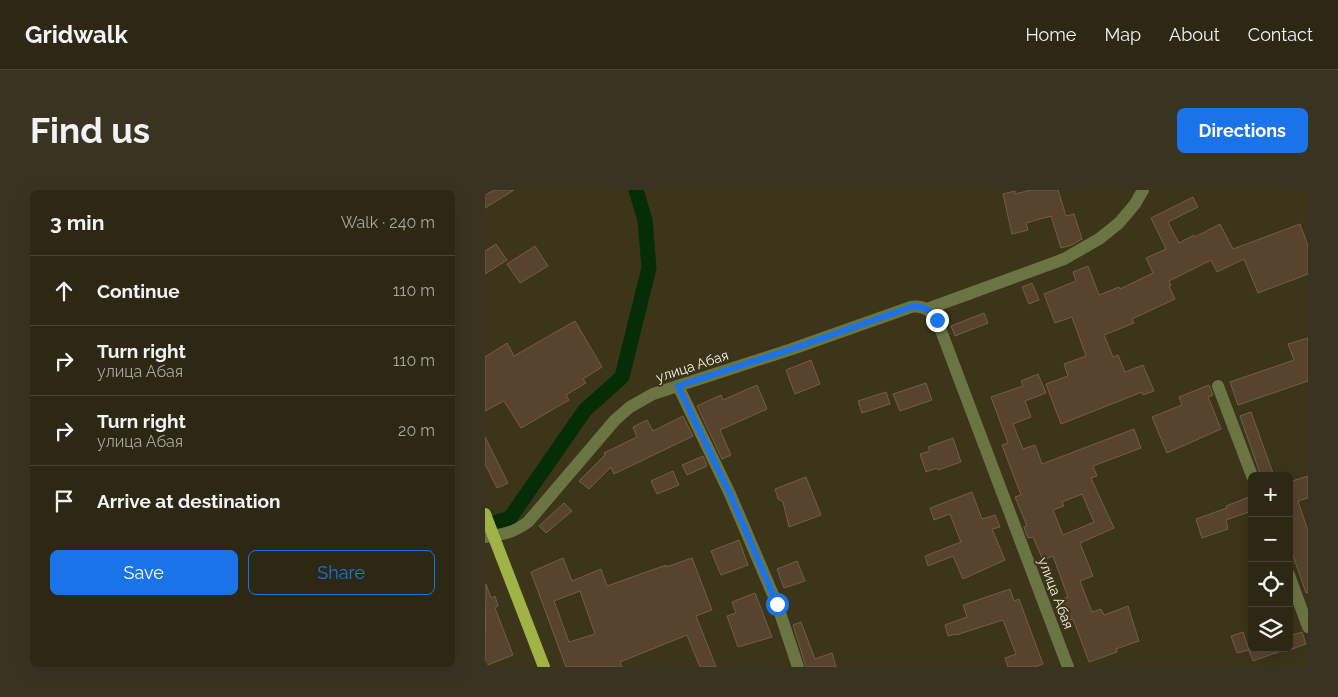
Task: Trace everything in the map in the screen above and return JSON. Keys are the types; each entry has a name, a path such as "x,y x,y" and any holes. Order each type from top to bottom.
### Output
{"main road":[{"path":"486,516 490,534 544,667"}],"street":[{"name":"улица Абая","path":"927,309 1064,259 1099,239 1119,223 1135,204 1143,190"},
{"name":"улица Абая","path":"490,534 508,534 528,522 615,420 653,394 792,349 911,307 919,306 927,309 937,320 1067,667"},
{"path":"678,386 738,512 777,604 798,667"},
{"path":"1218,386 1250,472"},
{"path":"1293,586 1308,627"}],"building":[{"path":"494,190 514,190 485,208 485,195"},
{"path":"1031,190 1058,190 1066,216 1074,214 1082,239 1072,245 1061,248 1051,216 1026,223 1028,230 1012,234 1003,194 1015,191 1015,194"},
{"path":"1193,197 1198,207 1168,222 1179,243 1220,224 1233,249 1300,224 1308,246 1308,274 1258,293 1244,259 1217,272 1211,260 1169,281 1171,285 1169,286 1175,299 1132,319 1134,323 1104,335 1113,357 1118,355 1125,372 1143,365 1154,391 1143,395 1142,392 1061,424 1046,384 1068,376 1064,364 1086,356 1072,317 1055,323 1044,294 1076,281 1073,272 1088,266 1099,295 1119,287 1120,289 1153,273 1146,258 1166,249 1151,218"},
{"path":"496,244 507,260 485,274 485,251"},
{"path":"535,246 548,266 520,283 507,264"},
{"path":"1032,283 1039,300 1029,304 1022,287"},
{"path":"984,313 988,323 955,336 951,326"},
{"path":"575,321 602,367 583,379 586,383 566,395 569,400 521,428 504,401 485,411 485,357 507,343 514,356"},
{"path":"1308,338 1308,381 1238,405 1230,382 1294,360 1288,344"},
{"path":"811,360 820,384 795,394 786,370"},
{"path":"1038,374 1046,393 1025,401 1031,417 1013,424 1023,449 1035,445 1042,464 1134,429 1141,448 1093,466 1097,476 1091,478 1114,528 1080,543 1093,576 1080,581 1092,612 1101,609 1104,615 1128,606 1139,641 1116,649 1117,652 1089,662 1073,619 1070,620 1069,616 1063,618 1057,601 1068,597 1053,556 1043,560 1033,537 1028,538 1024,527 1027,526 1015,497 1021,495 1002,445 1008,443 991,397 1023,386 1021,381","holes":["1082,494 1094,522 1063,535 1053,510 1064,506 1062,502"]},
{"path":"926,383 932,400 900,411 893,394"},
{"path":"757,385 767,409 720,430 731,455 722,459 697,406 721,395 723,400"},
{"path":"1209,385 1213,395 1208,397 1221,429 1167,453 1152,417 1182,405 1179,397"},
{"path":"886,392 890,404 862,413 858,401"},
{"path":"1251,412 1273,472 1260,472 1240,416"},
{"path":"683,416 693,436 614,474 611,467 589,489 579,481 605,455 604,453 637,437 633,427 647,420 653,431"},
{"path":"485,437 508,483 497,488 485,464"},
{"path":"953,438 961,462 926,472 920,454 930,451 928,447"},
{"path":"703,456 707,466 687,475 682,465"},
{"path":"673,471 679,485 657,494 651,481"},
{"path":"1308,476 1308,498 1298,501 1308,531 1308,593 1306,593 1293,556 1293,481"},
{"path":"806,477 821,515 789,527 783,502 778,499 775,489"},
{"path":"972,492 982,519 995,515 1000,527 992,529 1005,560 963,579 953,556 928,566 925,556 961,542 950,514 934,520 930,508"},
{"path":"1248,498 1248,512 1226,520 1228,529 1202,538 1196,519 1227,508 1226,506"},
{"path":"564,503 572,511 546,533 539,526"},
{"path":"739,540 748,565 721,575 711,551"},
{"path":"563,558 572,581 601,569 607,586 692,558 712,610 696,616 716,667 700,667 687,635 620,662 622,667 566,667 531,572","holes":["580,591 595,634 569,642 554,601"]},
{"path":"797,561 805,581 784,588 777,569"},
{"path":"486,584 491,598 495,596 498,606 495,608 513,655 485,666"},
{"path":"1010,589 1014,601 1019,599 1043,664 1035,667 1008,667 1005,658 1016,654 1003,620 948,636 945,625 967,617 963,605"},
{"path":"755,593 772,637 738,647 727,616 736,613 732,602"},
{"path":"801,622 815,659 832,653 836,667 806,667 793,625"},
{"path":"1243,632 1248,650 1237,653 1231,636"},
{"path":"1302,632 1306,644 1293,649 1293,635"},
{"path":"1250,652 1278,652 1253,661"}],"waterway":[{"path":"485,526 510,518 585,410 622,377 649,268 645,220 636,190"}],"route":[{"path":"777,604 730,494 678,386 792,349 911,307 919,306 927,309 937,320"}]}
